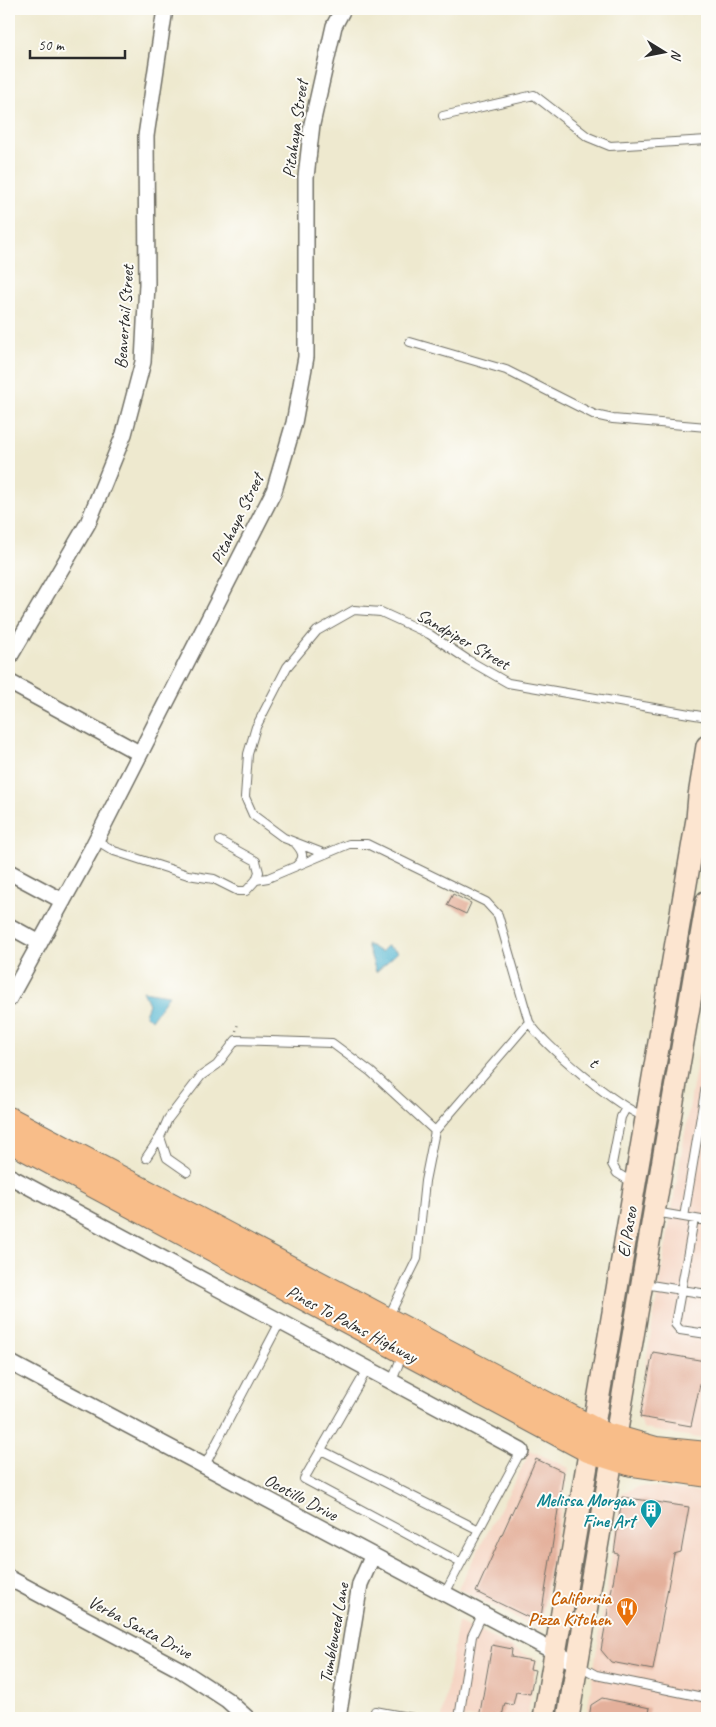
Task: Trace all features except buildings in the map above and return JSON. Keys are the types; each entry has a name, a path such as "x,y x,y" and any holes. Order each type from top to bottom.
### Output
{"main road":[{"name":"Pines To Palms Highway","path":"9,1119 382,1328 404,1351 604,1444 667,1471 707,1475"},
{"name":"Pines To Palms Highway","path":"9,1140 382,1328 604,1444 707,1454"}],"street":[{"name":"Beavertail Street","path":"9,658 88,523 124,434 143,362 147,284 146,136 165,9"},
{"name":"Pitahaya Street","path":"9,999 96,840 139,752 274,491 294,423 306,357 306,177 312,124 334,26 343,9"},
{"path":"9,682 139,752"},
{"name":"El Paseo","path":"568,1718 577,1664 604,1444 622,1317 621,1271 684,894 702,820 699,796 707,746"},
{"path":"9,872 63,901"},
{"path":"684,894 690,903 693,918 687,949 691,957 697,959"},
{"name":"El Paseo","path":"544,1718 587,1468 604,1444 642,1284 707,901"},
{"path":"9,926 40,943"},
{"path":"627,1231 640,1217 655,1210 653,1194 658,1129 654,1121 646,1116"},
{"path":"9,1176 521,1451"},
{"name":"Ocotillo Drive","path":"9,1362 372,1557 577,1664"},
{"name":"Tumbleweed Lane","path":"338,1718 360,1584 372,1557"},
{"name":"Verba Santa Drive","path":"9,1578 181,1670 227,1700 247,1718"}],"lane":[{"path":"443,116 534,95 588,137 610,146 707,140"},
{"path":"410,342 506,370 594,415 613,420 707,427"},
{"name":"Sandpiper Street","path":"325,854 284,838 253,815 245,797 248,754 256,727 287,667 317,630 354,610 381,612 430,634 468,660 508,683 707,717"},
{"path":"96,840 114,851 188,875 214,879 238,891 246,891 256,880 259,872 256,861 220,841"},
{"path":"296,844 303,854 303,859 297,866"},
{"path":"256,880 262,880 349,844 367,844 490,905 501,921 529,1022 435,1131 425,1181 417,1259 382,1328"},
{"name":"t","path":"529,1022 535,1032 549,1045 626,1108 646,1116"},
{"path":"146,1158 160,1137 168,1119 201,1076 217,1065 234,1042 241,1040 334,1044 371,1072 435,1131"},
{"path":"684,1218 707,1080"},
{"path":"626,1108 621,1117 612,1164 617,1173 635,1184"},
{"path":"160,1137 167,1158 187,1172"},
{"path":"655,1210 684,1218 707,1221"},
{"path":"694,1219 680,1290 676,1327 707,1334"},
{"path":"642,1284 707,1294"},
{"path":"204,1467 280,1322"},
{"path":"392,1381 404,1351"},
{"path":"368,1368 304,1479 461,1563"},
{"path":"321,1450 479,1530"},
{"path":"444,1594 521,1451"},
{"path":"459,1718 472,1636 482,1614"},
{"path":"577,1664 596,1675 707,1698"},
{"path":"374,1718 375,1711 413,1718"}],"shaded area":[{"path":"707,1003 707,1438 699,1438 644,1429 637,1415"},
{"path":"526,1448 569,1468 540,1630 458,1588 526,1460"},
{"path":"640,1486 707,1493 707,1718 586,1718 622,1493"},
{"path":"458,1621 537,1660 527,1718 442,1718"}],"water":[{"path":"367,944 381,952 387,946 398,952 376,972"},
{"path":"143,991 169,995 151,1020 145,1014 149,1004"}],"place":[{"name":"Melissa Morgan Fine Art","path":"651,1529"},
{"name":"California Pizza Kitchen","path":"627,1627"}]}
